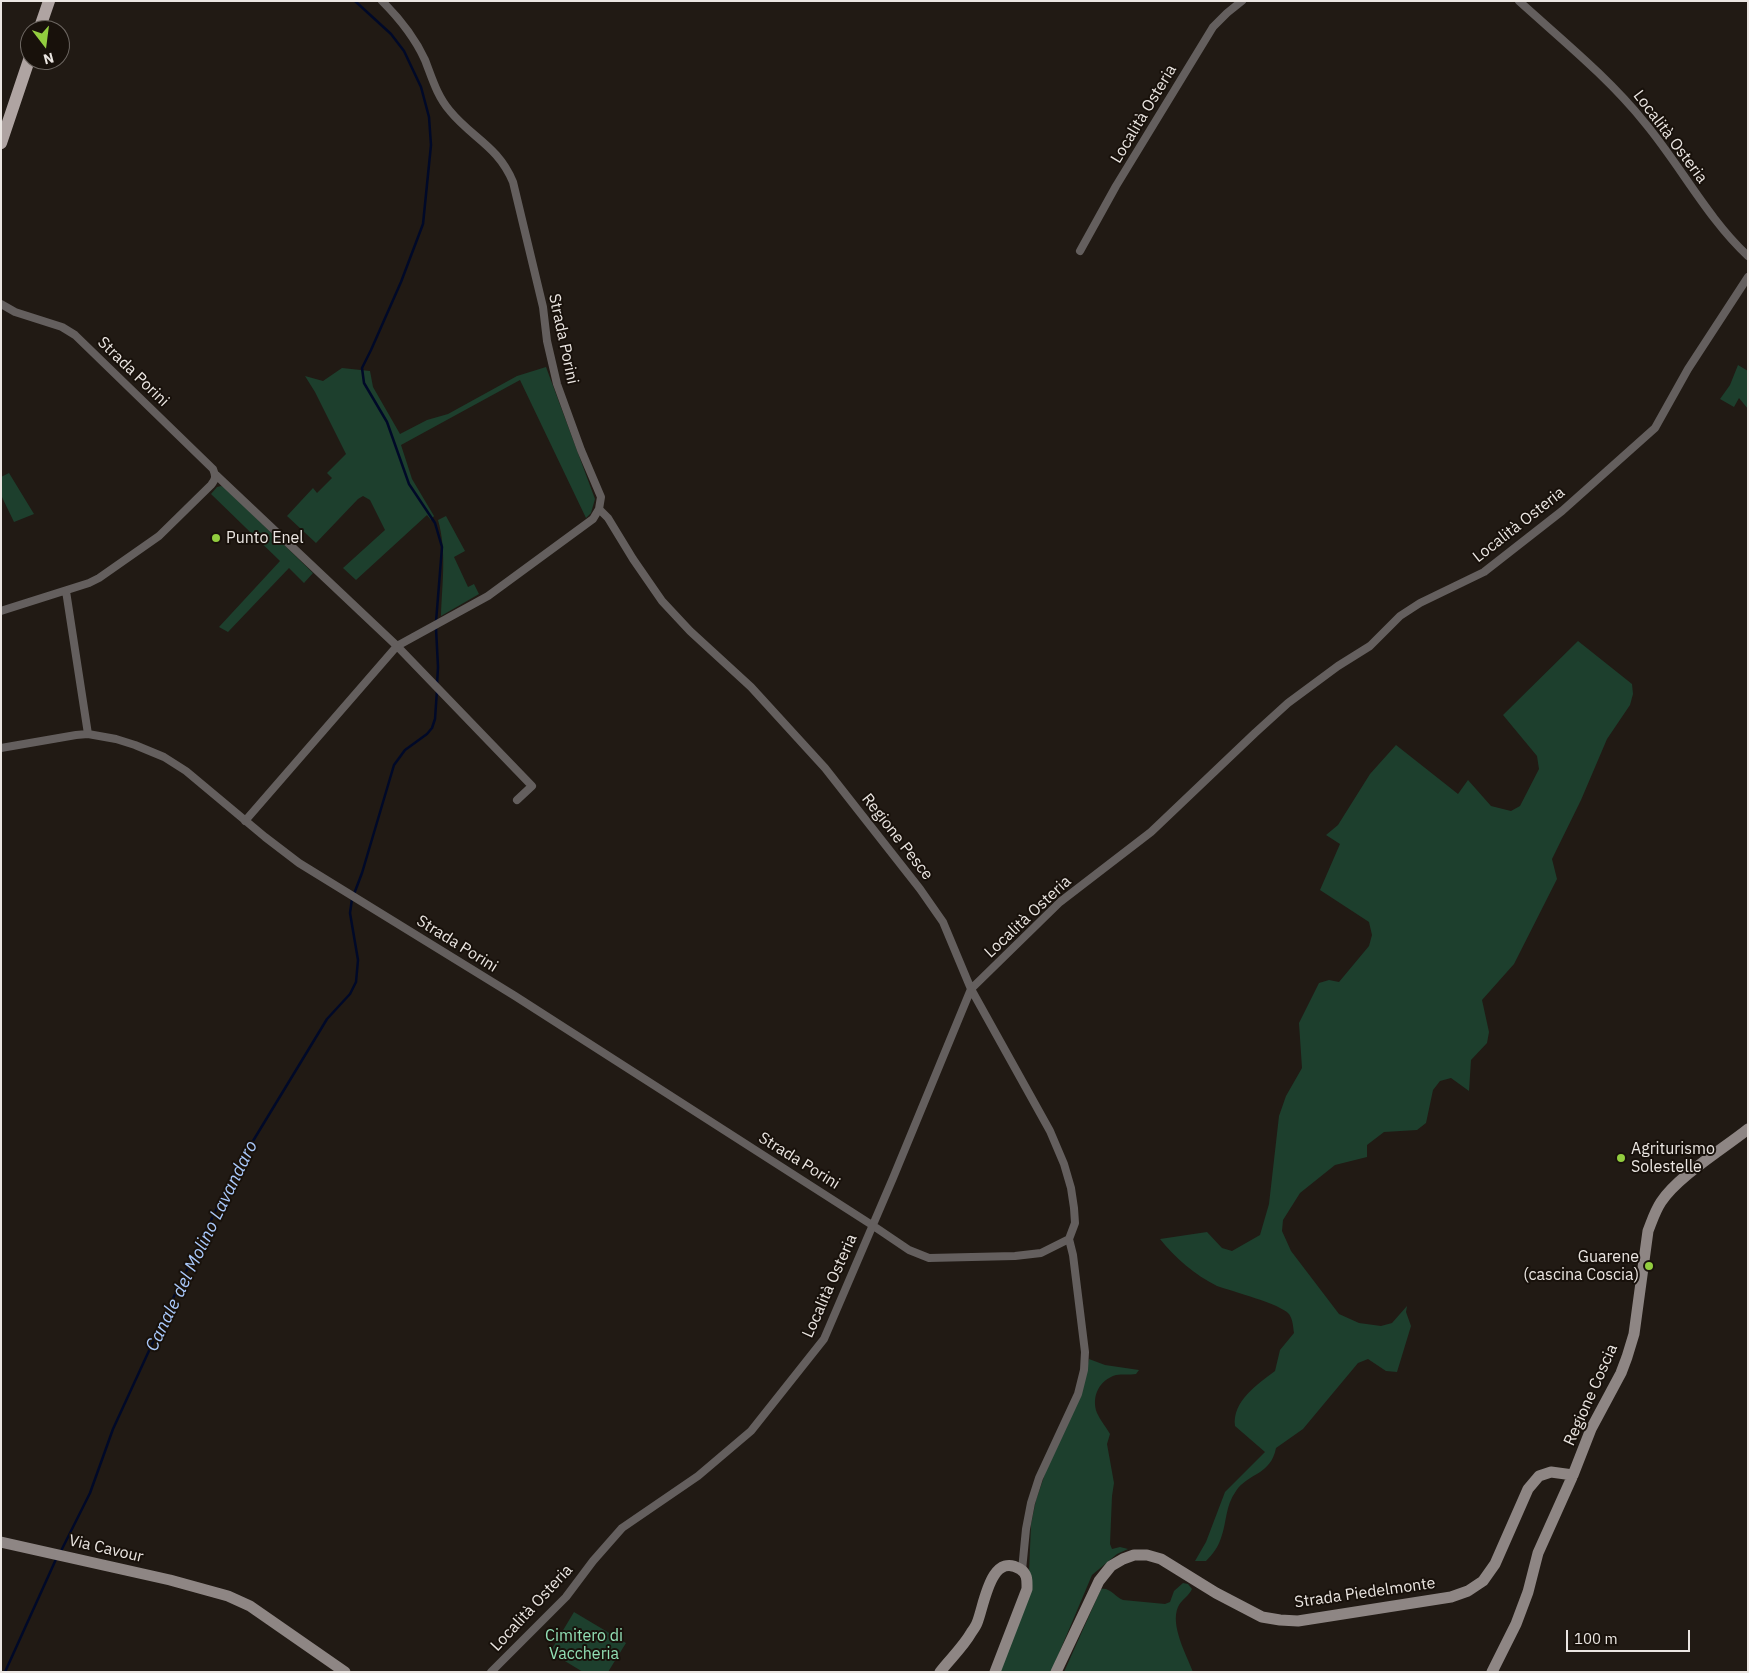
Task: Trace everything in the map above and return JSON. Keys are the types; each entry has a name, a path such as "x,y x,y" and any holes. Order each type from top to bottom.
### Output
{"main road":[{"path":"42,20 49,1"},
{"path":"1,143 26,70"}],"street":[{"name":"Strada Porini","path":"382,1 415,41 442,100 451,113 494,151 508,169 543,307 547,342 557,384 581,450 601,497 599,509"},
{"name":"Località Osteria","path":"1080,251 1116,186 1213,27 1242,1"},
{"name":"Località Osteria","path":"1519,1 1620,94 1668,152 1701,200 1748,256"},
{"name":"Località Osteria","path":"492,1672 566,1598 593,1561 622,1528 698,1476 751,1431 824,1339 872,1224 894,1178 971,989 1060,902 1151,832 1288,703 1338,666 1370,646 1400,616 1420,603 1484,572 1562,511 1655,428 1688,369 1748,277"},
{"name":"Strada Porini","path":"1,304 15,312 62,327 75,335 216,475 397,646 532,786 517,800"},
{"name":"Strada Porini","path":"1,311 15,312"},
{"path":"1,611 99,578 159,536 215,481 216,475"},
{"path":"246,821 397,646 488,596 593,519 599,509"},
{"name":"Regione Pesce","path":"599,509 608,518 662,601 690,631 751,688 819,762 854,803 943,922 971,989 1050,1131 1064,1164 1071,1188 1074,1208 1075,1223 1069,1239"},
{"path":"66,590 88,734"},
{"name":"Strada Porini","path":"1,748 88,734 135,745 164,757 186,771 299,863 515,996 910,1250 929,1258 1015,1256 1041,1253 1069,1239"},
{"name":"Regione Coscia","path":"1492,1672 1516,1624 1528,1592 1538,1553 1573,1475 1591,1429 1621,1373 1634,1334 1648,1231 1653,1216 1662,1201 1675,1186 1748,1129"},
{"path":"1022,1570 1031,1502 1039,1478 1078,1394 1084,1370 1085,1352 1073,1256 1069,1239"},
{"name":"Strada Piedelmonte","path":"1056,1672 1099,1581 1111,1566 1123,1559 1134,1555 1147,1555 1161,1559 1247,1610 1262,1617 1280,1620 1298,1621 1451,1597 1468,1591 1483,1581 1495,1564 1528,1489 1539,1476 1551,1472 1573,1475"},
{"name":"Via Cavour","path":"1,1542 204,1588 250,1606 345,1672"},
{"path":"940,1672 970,1636 977,1624 990,1582 996,1572 1005,1567 1014,1566 1022,1570 1027,1577 1027,1589 995,1672"}],"green space":[{"path":"1738,365 1748,371 1748,409 1739,398 1734,407 1720,399 1730,385"},
{"path":"546,367 595,499 591,513 586,518 520,380 401,445 412,479 434,516 431,520 427,515 356,580 343,568 385,530 370,500 363,496 358,499 316,543 287,516 313,488 317,493 332,478 327,473 346,454 305,376 323,381 342,368 370,371 373,387 400,434 427,420 448,414 517,376"},
{"path":"9,473 34,514 14,522 1,495 1,477"},
{"path":"221,486 313,573 304,583 289,568 228,632 219,627 280,561 211,494 217,487"},
{"path":"446,516 465,551 454,557 468,587 474,584 479,594 441,616 443,556 438,520"},
{"path":"1578,641 1632,684 1633,694 1630,705 1607,739 1581,800 1552,859 1557,879 1514,964 1482,1000 1489,1032 1487,1043 1471,1060 1469,1091 1451,1078 1440,1081 1433,1090 1426,1123 1417,1130 1384,1132 1367,1145 1367,1157 1335,1165 1300,1193 1283,1220 1282,1231 1291,1251 1339,1314 1359,1323 1381,1326 1392,1323 1407,1306 1406,1312 1411,1326 1397,1372 1386,1371 1368,1359 1358,1363 1303,1429 1276,1448 1269,1464 1247,1480 1236,1491 1230,1502 1223,1532 1217,1547 1206,1561 1195,1561 1206,1542 1225,1492 1265,1452 1235,1426 1235,1417 1242,1401 1248,1394 1275,1371 1280,1350 1294,1333 1293,1323 1289,1314 1276,1306 1217,1286 1201,1277 1186,1266 1160,1239 1207,1232 1222,1248 1232,1251 1260,1235 1269,1204 1279,1116 1286,1096 1302,1068 1299,1023 1319,983 1329,980 1339,982 1369,946 1372,935 1369,922 1320,890 1340,844 1326,835 1338,825 1370,774 1396,745 1458,794 1468,780 1491,806 1511,811 1520,806 1539,769 1537,756 1503,715"},
{"path":"1089,1359 1105,1365 1139,1370 1136,1374 1110,1377 1101,1385 1095,1401 1097,1413 1110,1434 1107,1444 1114,1483 1110,1544 1112,1549 1120,1547 1128,1549 1117,1554 1092,1575 1051,1672 1000,1672 1029,1573 1031,1524 1036,1500 1046,1471 1080,1397"},
{"path":"1183,1583 1188,1584 1192,1589 1178,1607 1176,1614 1177,1631 1193,1672 1064,1672 1101,1589 1107,1589 1123,1600 1165,1604 1170,1602 1174,1591"},
{"name":"Cimitero di Vaccheria","path":"574,1612 626,1643 608,1672 583,1672 550,1652"}],"waterway":[{"name":"Canale del Molino Lavandaro","path":"355,1 391,34 404,51 421,87 429,117 431,145 423,224 401,282 362,368 364,383 387,422 409,484 435,523 442,547 436,622"},
{"name":"Canale del Molino Lavandaro","path":"436,628 437,685"},
{"name":"Canale del Molino Lavandaro","path":"354,894 394,765 405,750 432,728 435,719 437,690"},
{"name":"Canale del Molino Lavandaro","path":"60,1553 90,1493 113,1429 176,1292 236,1169 327,1019 350,994 356,982 358,960 350,913 352,899"},
{"name":"Canale del Molino Lavandaro","path":"5,1672 57,1557"}],"place":[{"name":"Punto Enel","path":"216,538"},
{"name":"Agriturismo Solestelle","path":"1621,1158"},
{"name":"Guarene (cascina Coscia)","path":"1649,1266"}]}
